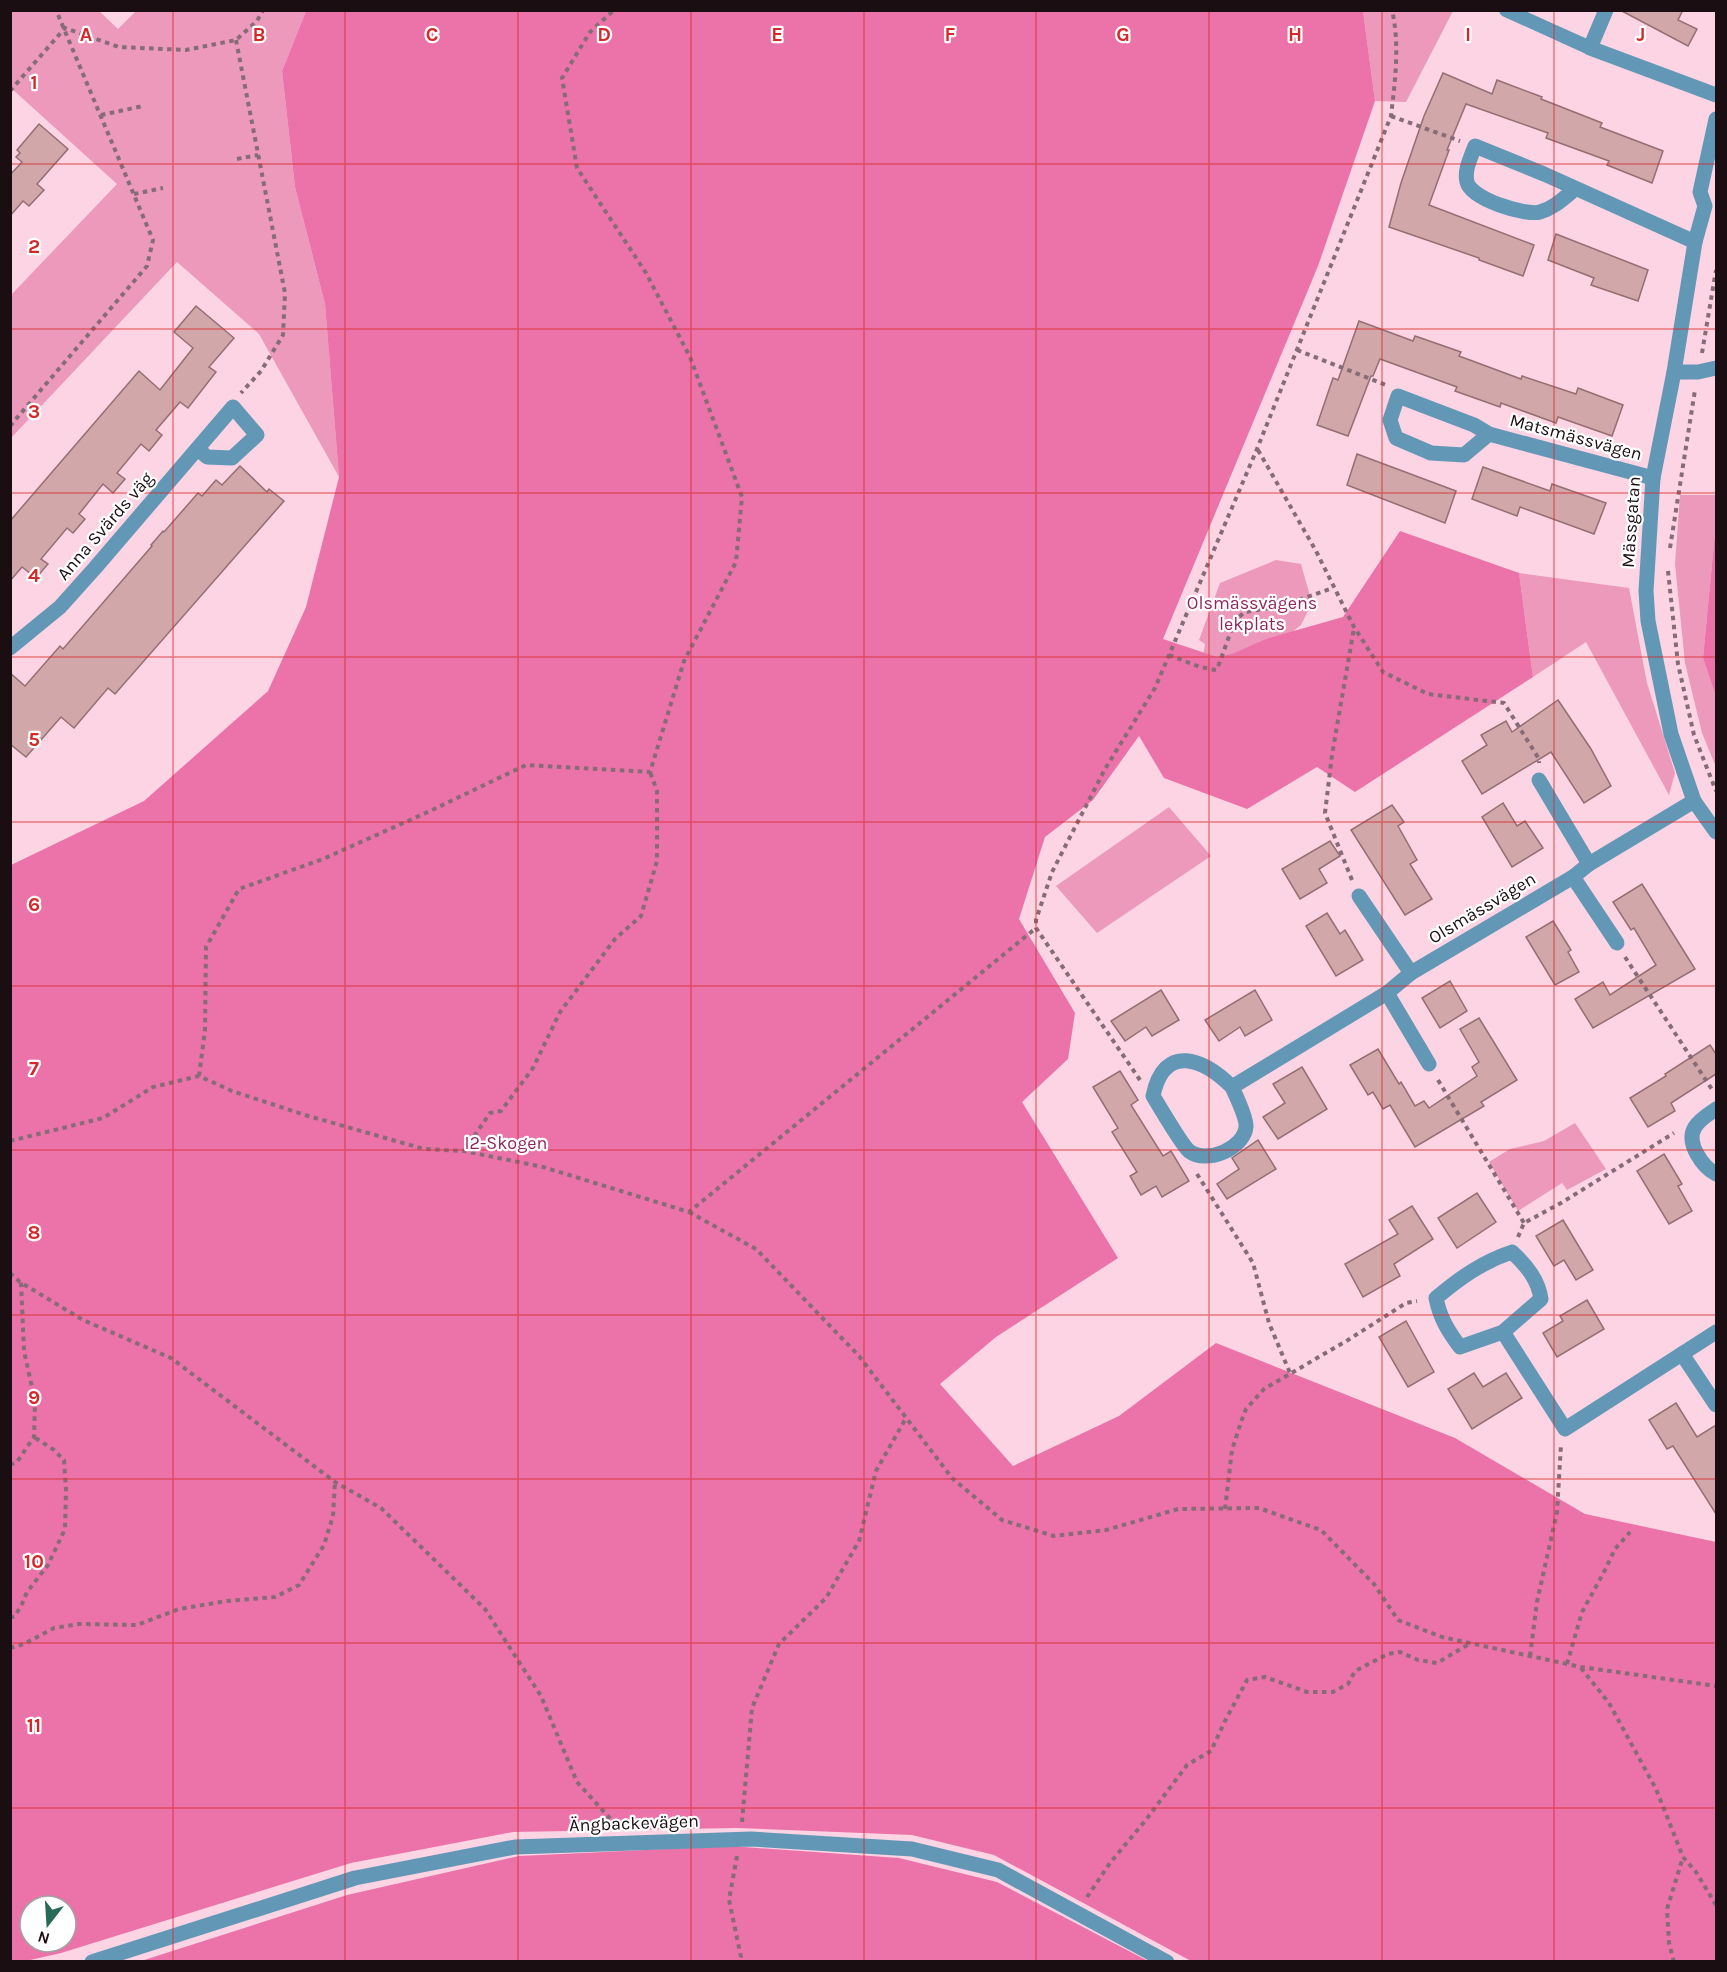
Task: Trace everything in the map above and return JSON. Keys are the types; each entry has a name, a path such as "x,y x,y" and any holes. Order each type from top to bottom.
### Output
{"street":[{"path":"1606,10 1590,48 1716,95"},
{"name":"Mässgatan","path":"1716,119 1700,192 1711,203 1695,242 1674,372 1653,478 1647,561 1648,621 1671,734 1694,801 1716,832"},
{"path":"1575,189 1560,202 1539,213 1530,214 1479,196 1469,189 1466,179 1467,170 1475,146 1575,189 1695,242"},
{"path":"1674,372 1698,372 1716,368"},
{"name":"Matsmässvägen","path":"1489,434 1464,455 1431,453 1396,438 1390,420 1398,396 1474,425 1489,434 1653,478"},
{"path":"198,450 207,456 232,458 257,435 233,407"},
{"name":"Anna Svärds väg","path":"10,648 60,607 233,407"},
{"path":"1539,780 1589,864"},
{"name":"Olsmässvägen","path":"1232,1087 1387,993 1411,973 1694,801"},
{"path":"1572,877 1617,943"},
{"path":"1359,896 1411,973"},
{"path":"1387,993 1429,1064"},
{"path":"1177,1061 1192,1061 1207,1066 1232,1087 1246,1125 1242,1138 1227,1151 1213,1155 1200,1156 1189,1151 1153,1096 1159,1077 1165,1068 1177,1061"},
{"path":"1716,1109 1700,1120 1693,1129 1692,1142 1706,1168 1716,1174"},
{"path":"1512,1252 1524,1264 1539,1286 1541,1299 1503,1332 1460,1347 1447,1330 1438,1311 1436,1298 1466,1274 1490,1260 1512,1252"},
{"path":"1503,1332 1565,1430 1716,1332"},
{"path":"1682,1354 1716,1405"},
{"name":"Ängbackevägen","path":"92,1962 355,1878 515,1847 740,1840 912,1849 998,1870 1167,1962"}],"lane":[{"path":"1506,10 1590,48"}],"path":[{"path":"10,426 147,266 153,240 56,10"},
{"path":"65,27 119,47 186,51 236,40 257,21 263,10"},
{"path":"464,1151 490,1113 501,1111 533,1068 560,1012 594,966 615,939 641,916 657,861 657,790 650,772 684,660 736,562 742,497 690,357 646,273 577,168 562,78 590,32 614,10"},
{"path":"1153,1096 1134,1073 1036,928 1036,920 1052,872 1105,769 1155,688 1257,449 1391,116 1396,70 1392,10"},
{"path":"10,91 65,27"},
{"path":"233,407 237,396 261,371 283,335 285,292 236,40"},
{"path":"101,115 143,106"},
{"path":"1391,116 1475,146"},
{"path":"237,159 258,155"},
{"path":"134,194 162,188"},
{"path":"1669,554 1680,476 1716,270"},
{"path":"1297,350 1390,386 1398,396"},
{"path":"1257,449 1316,551 1354,627 1383,672 1428,694 1504,703 1539,759 1539,780"},
{"path":"1667,565 1678,664 1695,735 1716,791"},
{"path":"1169,655 1200,667 1216,670 1231,630 1245,612 1282,606 1333,588"},
{"path":"1354,627 1332,755 1325,813 1359,896"},
{"path":"199,1076 205,1030 206,947 239,889 334,854 526,765 650,772"},
{"path":"688,1212 1036,928"},
{"path":"1617,943 1716,1097"},
{"path":"1429,1064 1524,1223 1552,1209 1672,1134 1693,1129"},
{"path":"10,1142 103,1118 153,1088 199,1076 232,1091 413,1146 424,1149 464,1151 543,1167 688,1212 756,1249 859,1356 952,1479 1002,1520 1054,1536 1106,1530 1178,1509 1259,1508 1321,1530 1374,1584 1398,1620 1442,1637 1470,1644 1581,1667 1716,1686"},
{"path":"1189,1151 1196,1171 1252,1263 1266,1315 1290,1373"},
{"path":"10,1273 83,1320 171,1358 335,1482 381,1508 485,1610 541,1696 577,1782 612,1823 646,1842"},
{"path":"10,1465 17,1462 34,1437 35,1401 24,1351 21,1282"},
{"path":"1225,1509 1232,1450 1246,1409 1264,1389 1406,1303 1436,1298"},
{"path":"740,1962 729,1900 740,1840 752,1708 779,1644 826,1598 859,1541 876,1471 906,1418"},
{"path":"1530,1656 1537,1602 1557,1512 1560,1448 1565,1430"},
{"path":"10,1618 15,1616 27,1592 48,1565 65,1529 64,1460 54,1450 34,1437"},
{"path":"10,1648 24,1644 54,1628 80,1624 137,1625 179,1609 228,1601 275,1597 299,1585 324,1545 333,1516 335,1482"},
{"path":"1567,1664 1582,1612 1615,1549 1629,1532"},
{"path":"1076,1913 1110,1863 1187,1765 1211,1751 1247,1680 1265,1677 1307,1692 1333,1692 1348,1684 1354,1671 1388,1654 1400,1652 1418,1660 1437,1663 1470,1644"},
{"path":"1581,1667 1609,1703 1656,1789 1683,1857 1696,1872 1716,1905"},
{"path":"1674,1962 1669,1943 1667,1909 1683,1857"}],"green space":[{"path":"11,11 99,11 118,29 136,11 306,11 282,71 295,187 325,304 339,477 259,334 177,262 11,438 11,295 117,184 11,88"},
{"name":"I2-Skogen","path":"306,11 1363,11 1375,101 1318,266 1163,639 1217,657 1232,654 1266,639 1343,617 1400,531 1519,573 1533,677 1355,792 1317,767 1247,809 1164,778 1139,736 1093,800 1045,837 1019,919 1075,1013 1068,1059 1022,1102 1118,1258 996,1337 940,1384 1013,1466 1119,1416 1216,1343 1455,1438 1585,1514 1716,1542 1716,1961 1191,1961 994,1855 912,1835 737,1828 513,1832 351,1863 78,1948 78,1894 18,1894 18,1954 57,1954 26,1961 11,1961 11,865 144,801 268,691 306,607 339,477 325,304 295,187 282,71"},
{"path":"1363,11 1453,11 1406,102 1375,101"},
{"path":"1680,495 1716,495 1716,522 1703,658 1716,697 1716,767 1702,733 1685,663 1675,564"},
{"path":"1716,522 1716,697 1703,658"},
{"name":"Olsmässvägens lekplats","path":"1276,560 1301,564 1312,603 1301,625 1257,660 1202,661 1205,644 1199,640 1220,583"},
{"path":"1519,573 1629,588 1647,683 1675,773 1669,795 1586,642 1533,677"},
{"path":"1169,807 1211,856 1097,933 1056,886"},
{"path":"1575,1123 1606,1169 1567,1190 1562,1183 1518,1211 1489,1162 1510,1149 1544,1141"},
{"path":"730,1846 899,1858 997,1882 1148,1961 138,1962 347,1895 519,1856"}],"building":[{"path":"1620,10 1683,10 1678,20 1697,29 1688,46"},
{"path":"1443,73 1492,94 1497,80 1602,123 1600,127 1663,151 1652,183 1607,165 1609,161 1546,138 1548,133 1466,104 1447,150 1449,150 1429,205 1534,245 1523,276 1389,227 1424,116"},
{"path":"39,124 68,149 37,184 44,190 29,206 23,201 10,216 10,175 22,162 16,157 20,153 17,150"},
{"path":"1556,234 1648,270 1638,301 1591,285 1594,278 1548,260"},
{"path":"196,306 234,338 209,367 216,372 188,408 180,402 156,430 162,435 149,451 141,444 117,473 125,479 113,493 103,484 79,514 85,519 73,533 67,528 41,559 48,564 36,578 22,567 10,581 10,521 139,371 160,390 193,348 174,332"},
{"path":"1359,321 1413,341 1415,336 1461,352 1459,356 1521,379 1522,376 1576,394 1578,388 1623,405 1612,436 1558,417 1556,423 1501,403 1500,407 1455,391 1457,387 1380,359 1348,436 1317,425 1333,378 1338,380"},
{"path":"1357,454 1456,491 1445,523 1347,485"},
{"path":"240,466 267,492 269,489 284,501 115,694 108,688 74,728 61,717 26,757 10,744 10,673 25,686 60,646 63,649 198,493 202,496 216,480 222,485"},
{"path":"1483,467 1550,491 1552,484 1606,503 1594,534 1520,507 1517,516 1472,499"},
{"path":"1558,700 1591,749 1611,786 1584,803 1551,752 1482,794 1462,761 1487,745 1481,735 1506,721 1512,732"},
{"path":"1503,803 1517,826 1525,821 1543,848 1512,867 1482,817"},
{"path":"1392,805 1404,822 1398,826 1417,860 1410,864 1432,899 1405,915 1351,830"},
{"path":"1330,841 1340,856 1319,869 1327,883 1300,899 1282,869"},
{"path":"1642,884 1695,969 1593,1028 1575,999 1603,982 1610,995 1656,965 1634,928 1631,930 1613,902"},
{"path":"1327,913 1340,934 1345,930 1363,960 1336,976 1306,926"},
{"path":"1553,921 1571,950 1568,952 1579,972 1555,985 1526,937"},
{"path":"1450,981 1467,1011 1440,1028 1422,998"},
{"path":"1161,990 1179,1020 1152,1036 1146,1027 1125,1041 1111,1021"},
{"path":"1255,990 1272,1020 1245,1036 1240,1027 1219,1041 1205,1020"},
{"path":"1479,1018 1517,1080 1481,1102 1484,1106 1415,1147 1390,1105 1383,1109 1373,1092 1368,1095 1350,1065 1378,1049 1415,1106 1424,1101 1429,1108 1477,1076 1472,1067 1479,1062 1460,1029"},
{"path":"1710,1045 1716,1054 1716,1074 1671,1103 1675,1111 1648,1127 1630,1098"},
{"path":"1302,1067 1327,1109 1278,1139 1263,1117 1285,1103 1273,1084"},
{"path":"1120,1071 1138,1100 1131,1105 1163,1156 1171,1151 1189,1181 1162,1197 1156,1186 1141,1195 1130,1176 1137,1172 1112,1132 1118,1128 1093,1087"},
{"path":"1258,1140 1276,1169 1227,1199 1217,1184 1239,1169 1232,1158"},
{"path":"1664,1154 1682,1184 1678,1186 1692,1211 1669,1224 1637,1171"},
{"path":"1477,1193 1496,1222 1457,1248 1438,1218"},
{"path":"1412,1206 1433,1239 1394,1264 1400,1276 1363,1297 1345,1264 1398,1234 1389,1220"},
{"path":"1563,1220 1593,1270 1576,1280 1564,1260 1554,1266 1536,1236"},
{"path":"1587,1300 1604,1329 1557,1357 1543,1333 1563,1321 1560,1316"},
{"path":"1406,1321 1434,1372 1408,1387 1379,1337"},
{"path":"1474,1373 1483,1387 1506,1373 1522,1398 1472,1429 1448,1389"},
{"path":"1676,1403 1697,1437 1716,1425 1716,1514 1673,1446 1667,1449 1649,1420"}]}
